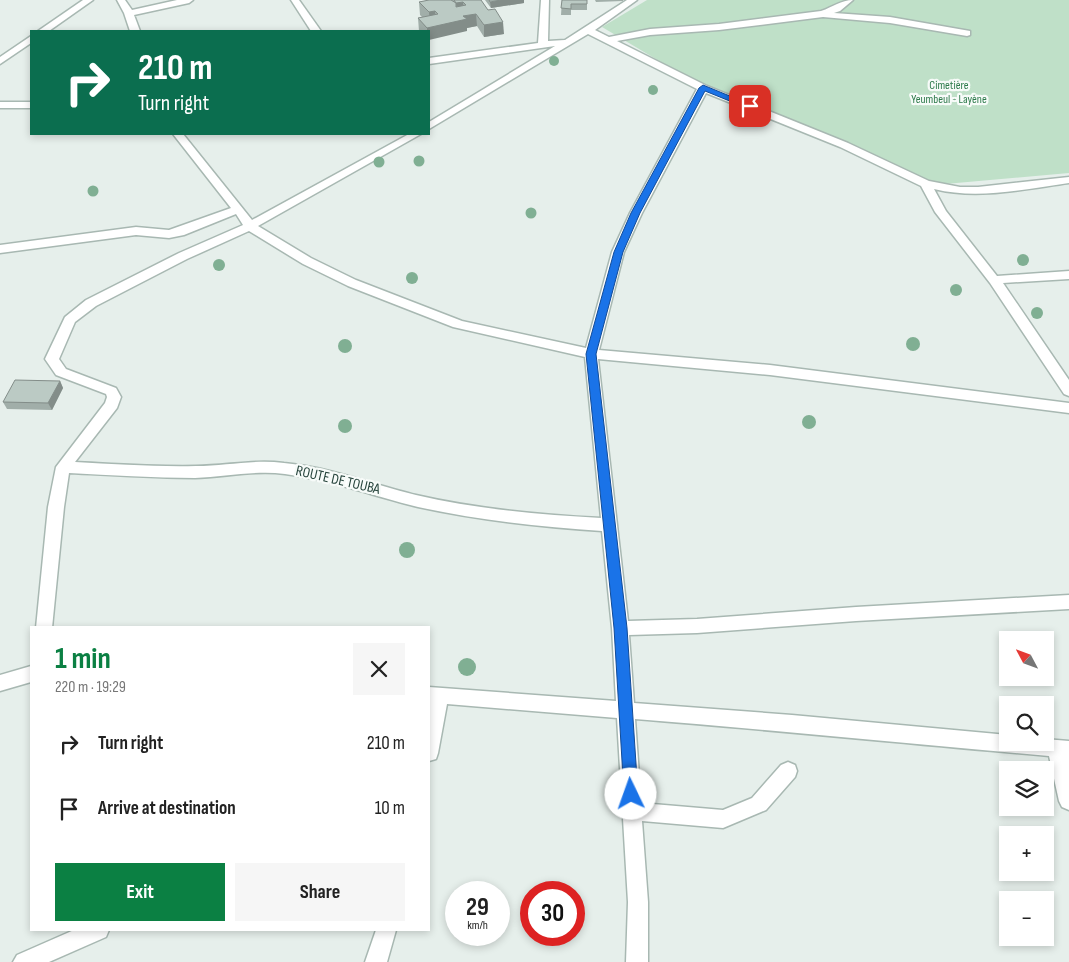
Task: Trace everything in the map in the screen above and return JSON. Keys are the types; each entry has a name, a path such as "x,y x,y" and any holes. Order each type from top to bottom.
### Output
{"street":[{"path":"44,30 89,0"},
{"path":"121,0 130,13 135,30"},
{"path":"130,13 189,0"},
{"path":"295,0 315,30"},
{"path":"542,44 545,0"},
{"path":"430,125 588,30 633,0"},
{"path":"608,40 650,32 719,27 822,14 837,9 849,0"},
{"path":"822,14 890,20 967,33"},
{"path":"588,30 703,88 844,145 925,184 953,191 969,191 1069,180"},
{"path":"0,61 30,40"},
{"path":"430,61 570,41"},
{"path":"638,962 638,902 620,628 591,354 618,252 640,205 703,88"},
{"path":"0,105 30,105"},
{"path":"179,135 227,194 236,210 250,226 307,261 352,283 458,324 495,334 591,354 770,370 1069,408"},
{"path":"389,135 397,145"},
{"path":"44,626 56,507 63,467 112,404 114,397 112,391 61,372 55,367 52,359 70,320 91,303 183,256 250,226 414,135"},
{"path":"925,184 941,212 994,280 1069,391"},
{"path":"0,249 136,231 169,234 180,232 236,210"},
{"path":"994,280 1069,275"},
{"name":"ROUTE DE TOUBA","path":"63,467 171,472 282,467 341,479 417,500 496,516 610,525"},
{"path":"620,628 697,626 856,614 1069,602"},
{"path":"0,682 30,674"},
{"path":"430,742 434,696 792,723 1063,749 1069,801"},
{"path":"632,811 723,819 758,804 788,771"},
{"path":"24,962 97,931"},
{"path":"376,962 386,931"}],"green space":[{"name":"Cimetière Yeumbeul - Layène","path":"647,0 1069,0 1069,173 934,185 703,87 602,27"}],"building":[{"path":"451,0 456,3 454,0 481,0 488,10 495,9 503,22 484,25 476,14 463,16 467,19 427,28 418,18 438,14 435,11 429,12 419,2","holes":["463,2 466,5 456,7 456,3"]},
{"path":"562,0 587,0 587,4 571,4 571,9 561,8"},
{"path":"15,380 60,381 48,403 3,402"}],"route":[{"path":"631,794 620,628 591,354 618,252 652,181 703,88 750,106"}]}
